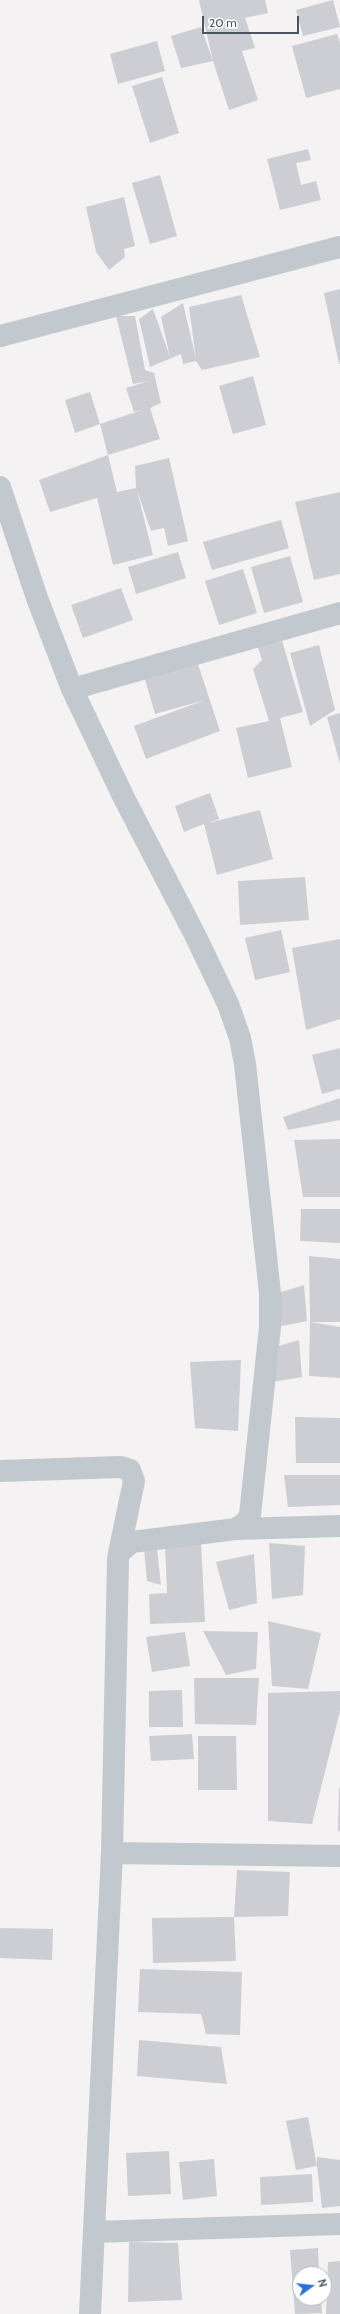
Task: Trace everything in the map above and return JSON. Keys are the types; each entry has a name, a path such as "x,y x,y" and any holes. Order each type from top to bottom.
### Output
{"street":[{"path":"0,336 340,247"},
{"path":"0,487 37,598 72,689 124,798 196,937 228,1004 240,1038 245,1064 270,1293 270,1327 253,1504 247,1519 236,1529"},
{"path":"72,689 340,613"},
{"path":"0,1471 121,1467 130,1470 134,1481 117,1565 112,1853 90,2314"},
{"path":"119,1553 125,1546 136,1541 236,1529 340,1526"},
{"path":"112,1853 340,1856"},
{"path":"94,2232 340,2224"}],"building":[{"path":"199,0 265,0 268,13 245,18 255,48 242,51 258,100 229,110 213,61"},
{"path":"333,0 340,27 303,36 296,10"},
{"path":"201,27 213,61 181,68 171,36"},
{"path":"337,34 340,43 340,89 306,98 292,46"},
{"path":"157,41 165,71 118,84 110,54"},
{"path":"162,77 179,133 150,143 132,86"},
{"path":"308,149 311,160 296,163 301,185 316,181 321,200 280,210 267,159"},
{"path":"160,175 177,236 150,244 132,183"},
{"path":"124,197 135,246 124,249 125,257 109,270 96,252 86,207"},
{"path":"340,289 340,364 339,364 324,293"},
{"path":"241,295 260,357 202,370 196,361 183,364 181,354 150,367 139,319 153,309 170,357 161,317 183,303 196,359 189,307"},
{"path":"116,316 135,316 145,370 154,373 161,403 150,408 160,439 108,455 100,424 145,409 134,412 126,388 149,381 133,384"},
{"path":"253,376 266,425 233,434 219,386"},
{"path":"90,392 100,424 75,433 65,400"},
{"path":"108,455 117,492 136,488 135,466 169,458 188,541 168,546 164,528 151,531 137,490 153,555 113,565 97,498 50,512 39,480"},
{"path":"340,492 340,574 314,580 295,502"},
{"path":"281,520 289,548 212,570 203,542"},
{"path":"178,552 186,578 136,594 128,567"},
{"path":"290,556 303,602 264,613 251,567"},
{"path":"243,569 257,613 219,625 205,581"},
{"path":"121,588 133,620 83,638 71,605"},
{"path":"281,637 303,712 280,718 292,767 248,778 236,728 269,721 253,669 262,660 257,645"},
{"path":"319,645 335,710 310,726 290,653"},
{"path":"197,661 220,731 146,759 134,726 205,700 155,714 144,676"},
{"path":"340,713 340,764 327,717"},
{"path":"210,793 219,819 208,823 260,810 273,859 217,875 204,824 184,832 175,806"},
{"path":"305,877 309,920 240,925 238,881"},
{"path":"281,930 290,972 255,980 245,938"},
{"path":"340,939 340,1019 306,1030 292,948"},
{"path":"340,1048 340,1089 322,1094 312,1055"},
{"path":"340,1098 340,1120 288,1130 283,1117"},
{"path":"340,1139 340,1197 303,1197 294,1140"},
{"path":"301,1209 340,1209 340,1243 300,1241"},
{"path":"309,1256 340,1259 340,1322 310,1322"},
{"path":"304,1285 307,1321 277,1327 278,1293"},
{"path":"310,1322 340,1327 340,1378 309,1376"},
{"path":"299,1340 302,1377 272,1382 272,1348"},
{"path":"241,1360 238,1431 195,1428 190,1362"},
{"path":"295,1417 340,1418 340,1463 296,1463"},
{"path":"284,1475 340,1475 340,1505 288,1507"},
{"path":"201,1542 205,1622 150,1624 149,1594 167,1593 165,1543"},
{"path":"269,1543 305,1546 303,1595 272,1599"},
{"path":"157,1548 161,1585 147,1581 144,1549"},
{"path":"254,1554 257,1603 229,1610 216,1562"},
{"path":"268,1621 321,1633 308,1689 272,1686"},
{"path":"203,1631 258,1632 256,1669 226,1675"},
{"path":"185,1632 190,1666 152,1672 146,1637"},
{"path":"194,1678 259,1678 256,1725 195,1724"},
{"path":"182,1690 183,1727 149,1727 149,1691"},
{"path":"340,1691 340,1711 312,1824 268,1821 268,1693"},
{"path":"192,1734 194,1759 151,1761 149,1736"},
{"path":"198,1736 236,1736 237,1790 198,1790"},
{"path":"339,1788 340,1831 338,1831"},
{"path":"237,1870 290,1872 288,1916 234,1917"},
{"path":"234,1917 236,1961 153,1963 152,1918"},
{"path":"0,1928 53,1929 52,1960 0,1958"},
{"path":"140,1969 242,1972 240,2035 206,2034 201,2014 138,2012"},
{"path":"139,2040 221,2047 227,2084 137,2076"},
{"path":"308,2117 317,2166 296,2170 286,2121"},
{"path":"169,2151 171,2194 128,2196 126,2153"},
{"path":"317,2157 340,2160 340,2206 322,2208"},
{"path":"214,2159 217,2196 183,2200 179,2162"},
{"path":"312,2174 313,2202 261,2205 260,2177"},
{"path":"129,2242 178,2243 182,2300 128,2302"},
{"path":"318,2248 319,2266 292,2266 292,2276 290,2250"},
{"path":"340,2261 340,2314 326,2314 326,2306 332,2306 332,2266 328,2266 328,2262"},
{"path":"294,2306 322,2306 322,2313 295,2314"}]}
